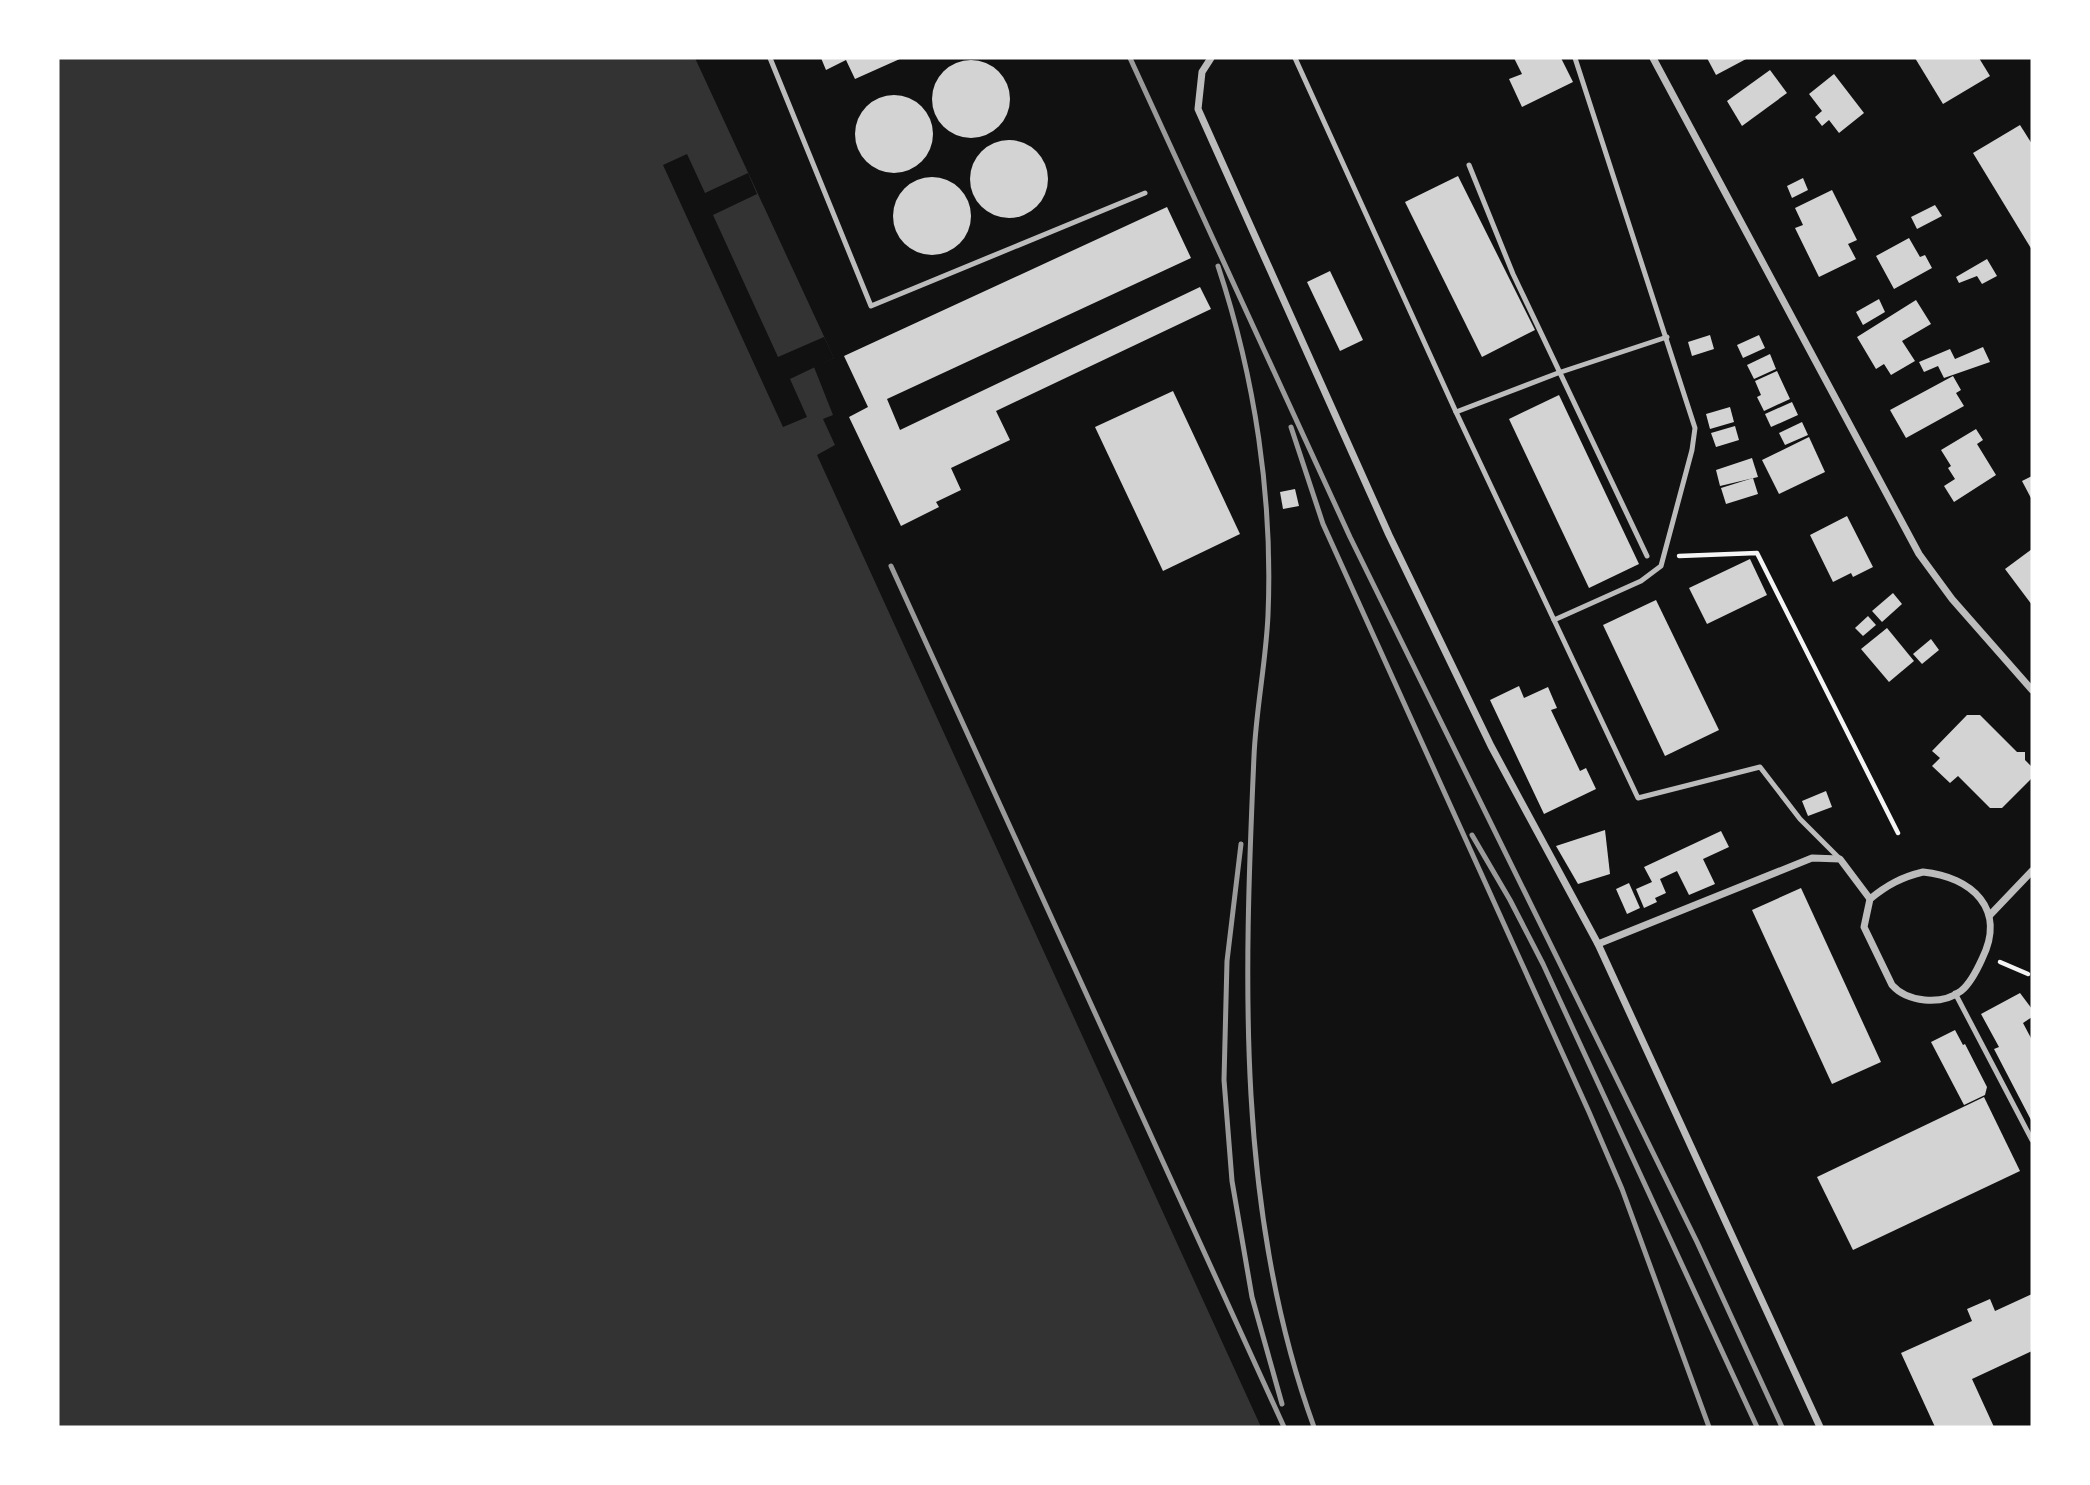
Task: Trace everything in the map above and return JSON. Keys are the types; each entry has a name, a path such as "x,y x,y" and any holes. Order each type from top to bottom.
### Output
{"street":[{"path":"1211,58 1202,72 1198,109 1389,535 1492,746 1598,944 1821,1427"},
{"path":"1653,58 1919,554 1952,599 2032,690"},
{"path":"1598,944 1812,858 1840,859 1870,899"},
{"path":"1990,915 2032,871"},
{"path":"1923,872 1944,874 1962,883 1978,895 1990,915 1990,935 1975,972 1960,992 1940,999 1918,1000 1906,997 1892,985 1864,927 1870,899 1888,884 1904,876 1923,872"}],"lane":[{"path":"770,58 871,306 1145,193"},
{"path":"1295,58 1455,412 1638,799 1760,767 1800,819 1840,859"},
{"path":"1555,620 1641,581 1661,566 1692,450 1695,428 1576,58"},
{"path":"1469,165 1513,274 1647,556"},
{"path":"1455,412 1667,337"},
{"path":"1955,993 2032,1140"}],"path":[{"path":"1663,557 1757,553 1898,833"},
{"path":"1984,955 2028,974"}],"shaded area":[{"path":"58,58 695,58 834,358 814,367 833,415 823,419 835,445 817,455 1261,1427 58,1427"}],"pier":[{"path":"687,154 705,193 748,173 757,194 713,215 778,357 824,337 834,358 790,379 807,417 783,427 663,165"}],"building":[{"path":"821,58 902,58 855,79 846,60 826,70"},
{"path":"1514,58 1561,58 1573,82 1522,107 1509,79 1522,74"},
{"path":"1707,58 1748,58 1716,75"},
{"path":"1915,58 1979,58 1990,76 1943,104"},
{"path":"971,60 986,63 999,71 1007,84 1010,99 1007,114 999,127 986,135 971,138 956,135 943,127 935,114 932,99 935,84 943,71 956,63"},
{"path":"1770,70 1787,93 1742,126 1727,101"},
{"path":"1834,74 1864,113 1839,133 1829,120 1822,126 1815,117 1822,111 1809,94"},
{"path":"894,95 909,98 922,106 930,119 933,134 930,149 922,162 909,170 894,173 879,170 866,162 858,149 855,134 858,119 866,106 879,98"},
{"path":"2020,125 2032,144 2032,250 1973,153"},
{"path":"1009,140 1024,143 1037,151 1045,164 1048,179 1045,194 1037,207 1024,215 1009,218 994,215 981,207 973,194 970,179 973,164 981,151 994,143"},
{"path":"1458,176 1535,330 1482,357 1405,202"},
{"path":"932,177 947,180 960,188 968,201 971,216 968,231 960,244 947,252 932,255 917,252 904,244 896,231 893,216 896,201 904,188 917,180"},
{"path":"1803,178 1808,190 1792,198 1787,186"},
{"path":"1832,190 1857,240 1848,244 1856,259 1819,277 1795,228 1803,225 1795,208"},
{"path":"1935,205 1942,216 1917,229 1911,217"},
{"path":"1167,207 1191,258 887,399 900,430 1200,287 1211,309 996,411 1010,440 951,468 961,490 936,502 939,507 901,526 849,417 868,407 844,356"},
{"path":"1909,238 1920,257 1925,255 1932,268 1894,289 1876,256"},
{"path":"1987,259 1997,276 1982,284 1977,276 1959,283 1956,277"},
{"path":"1330,271 1363,340 1340,351 1307,282"},
{"path":"1879,299 1885,312 1863,325 1856,312"},
{"path":"1916,300 1931,324 1902,341 1915,361 1891,375 1884,364 1876,369 1857,337"},
{"path":"1710,335 1714,349 1692,356 1688,342"},
{"path":"1759,335 1765,348 1743,358 1737,345"},
{"path":"1983,347 1990,362 1944,378 1938,366 1924,372 1919,362 1950,349 1955,359"},
{"path":"1770,354 1776,369 1754,379 1747,365"},
{"path":"1777,371 1790,399 1764,411 1757,397 1761,395 1755,381"},
{"path":"1953,376 1961,390 1956,393 1964,406 1906,438 1890,410"},
{"path":"1173,391 1240,534 1163,571 1095,427"},
{"path":"1559,395 1639,564 1589,588 1509,419"},
{"path":"1792,402 1798,415 1771,427 1765,414"},
{"path":"1730,407 1734,422 1710,429 1706,414"},
{"path":"1802,422 1808,435 1785,445 1779,433"},
{"path":"1735,426 1739,440 1716,447 1711,433"},
{"path":"1976,429 1983,440 1977,444 1996,475 1954,502 1944,486 1955,479 1941,450"},
{"path":"1809,437 1825,472 1779,494 1762,460"},
{"path":"1752,458 1758,477 1720,486 1716,470"},
{"path":"2032,476 2032,500 2022,481"},
{"path":"1753,478 1758,494 1726,504 1721,488"},
{"path":"1295,489 1299,506 1283,509 1280,492"},
{"path":"1847,516 1873,567 1853,577 1851,573 1833,582 1810,535"},
{"path":"2032,549 2032,605 2005,569"},
{"path":"1750,559 1767,595 1707,624 1689,588"},
{"path":"1893,593 1902,604 1882,622 1872,611"},
{"path":"1656,600 1719,730 1665,756 1603,625"},
{"path":"1868,616 1876,625 1863,636 1855,628"},
{"path":"1887,628 1914,661 1889,682 1861,649"},
{"path":"1931,639 1939,650 1922,664 1913,654"},
{"path":"1519,686 1524,698 1548,687 1557,708 1551,710 1580,771 1586,768 1596,789 1544,814 1490,700"},
{"path":"1967,715 1980,715 2017,752 2025,752 2025,760 2032,767 2032,778 2002,808 1990,808 1958,776 1950,783 1932,766 1940,758 1932,751"},
{"path":"1826,791 1832,807 1808,816 1802,801"},
{"path":"1605,830 1610,874 1578,884 1556,846"},
{"path":"1721,831 1729,847 1703,859 1715,884 1689,895 1677,871 1660,879 1666,893 1655,898 1657,902 1644,908 1636,889 1652,882 1644,867"},
{"path":"1629,883 1640,908 1627,914 1616,889"},
{"path":"1801,888 1881,1062 1832,1084 1752,910"},
{"path":"2020,993 2032,1009 2032,1017 2023,1023 2032,1040 2032,1122 1994,1049 1999,1047 1981,1014"},
{"path":"1955,1030 1987,1087 1985,1095 1964,1105 1931,1042"},
{"path":"1984,1097 2020,1171 1853,1250 1817,1177"},
{"path":"2032,1294 2032,1351 1972,1379 1994,1427 1935,1427 1901,1353 1972,1321 1967,1309 1990,1299 1995,1311"}],"railway":[{"path":"1130,58 1350,537 1697,1242 1782,1427"},
{"path":"1218,266 1231,308 1251,395 1259,439 1268,527 1268,615 1255,738 1248,925 1251,1095 1258,1180 1270,1263 1289,1346 1314,1427"},
{"path":"1291,427 1323,524 1622,1189 1709,1427"},
{"path":"891,566 1284,1427"},
{"path":"1472,835 1543,964 1757,1427"},
{"path":"1241,844 1227,961 1224,1080 1232,1181 1252,1297 1282,1404"}]}
